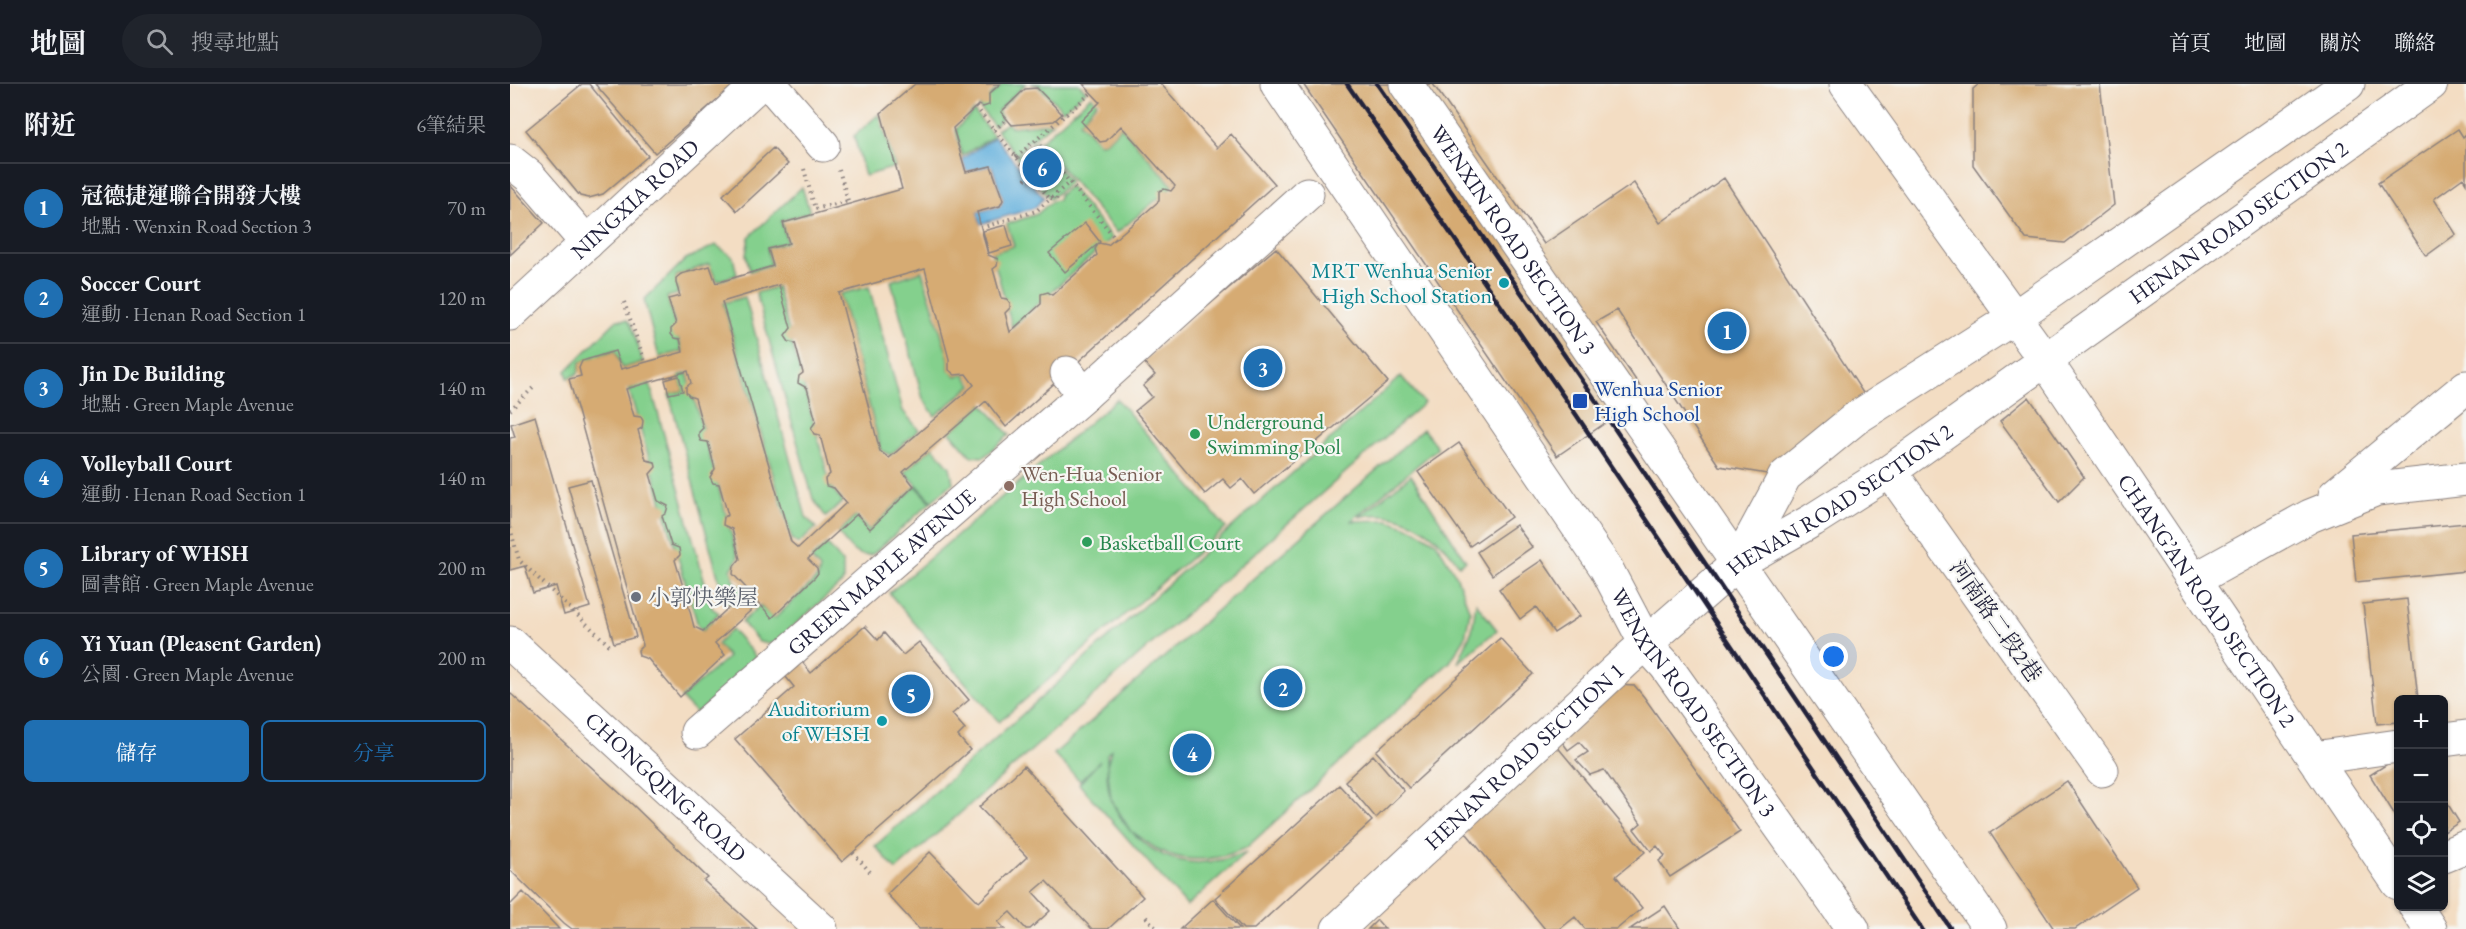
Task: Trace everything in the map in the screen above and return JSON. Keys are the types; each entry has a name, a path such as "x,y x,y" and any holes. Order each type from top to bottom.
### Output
{"street":[{"name":"NINGXIA ROAD","path":"510,314 759,84"},
{"path":"770,84 813,155"},
{"name":"WENXIN ROAD SECTION 3","path":"1277,84 1606,568 1646,644 1666,666 1853,929"},
{"name":"WENXIN ROAD SECTION 3","path":"1406,84 1990,929"},
{"name":"CHANG’AN ROAD SECTION 2","path":"1846,84 2045,360 2394,873"},
{"name":"HENAN ROAD SECTION 2","path":"1738,563 1813,520 1890,471 2431,84"},
{"path":"2334,88 2356,138"},
{"name":"HENAN ROAD SECTION 2","path":"1738,563 1785,476 1856,418 2015,317 2334,88"},
{"path":"510,161 529,176 587,243"},
{"name":"GREEN MAPLE AVENUE","path":"697,732 1075,384 1307,194"},
{"path":"2310,516 2466,387"},
{"name":"河南路二段2巷","path":"1890,471 2102,770"},
{"path":"2194,580 2310,516 2377,489 2466,479"},
{"name":"HENAN ROAD SECTION 1","path":"1338,929 1646,644 1738,563"},
{"name":"CHONGQING ROAD","path":"510,642 822,929"},
{"path":"2448,739 2466,737"},
{"path":"2314,758 2394,747"},
{"path":"2448,854 2466,847"},
{"path":"2418,911 2430,929"}],"path":[{"path":"1016,157 1091,93"},
{"path":"976,107 1050,199"},
{"path":"994,129 1007,119"},
{"path":"1036,141 1116,238"},
{"path":"813,155 815,209 849,203 843,185"},
{"path":"981,228 1036,211 1070,182"},
{"path":"624,302 645,362"},
{"path":"510,410 534,387"},
{"path":"510,532 519,561 612,648"},
{"path":"853,853 871,873"},
{"path":"1146,917 1157,929"}],"green space":[{"path":"1003,84 1026,84 998,111 1002,119 994,126 979,107"},
{"path":"1031,84 1079,84 1086,91 1063,110 1037,85"},
{"path":"1091,96 1097,102 1080,122 1099,143 1106,142 1121,127 1173,186 1117,233 1055,160 1056,155 1051,155 1040,142"},
{"path":"974,111 994,136 962,156 956,129"},
{"path":"879,114 895,167 865,176 854,136"},
{"path":"1007,123 1011,127 1052,123 1031,141 1026,141 1026,145 1016,155 996,130"},
{"path":"1036,141 1070,182 1050,199 1016,157"},
{"path":"1070,186 1112,238 1012,327 992,253 1014,246 1007,224 1037,214 1052,201 1058,200 1059,195"},
{"path":"802,187 810,212 781,221 787,242 767,248 771,265 750,271 746,255 749,237"},
{"path":"716,245 733,257 737,275 717,281 709,264 676,276 678,294 667,297 682,351 659,357 644,300 686,259"},
{"path":"922,271 949,359 949,370 956,376 965,375 972,385 935,416 923,399 891,281"},
{"path":"777,287 831,487 843,502 826,517 813,499 756,293"},
{"path":"869,287 903,411 919,430 890,455 881,450 840,294"},
{"path":"745,297 806,517 816,528 798,544 792,539 723,303"},
{"path":"617,320 627,320 631,325 643,362 622,368 615,350 580,362 578,374 568,378 566,371"},
{"path":"687,373 738,558 731,570 735,582 745,590 730,604 724,599 669,394 683,391 679,376"},
{"path":"1401,376 1424,403 896,870 875,846"},
{"path":"650,384 712,608 719,613 703,630 698,626 629,390"},
{"path":"1117,399 1226,528 999,722 889,593"},
{"path":"983,404 1009,435 984,457 971,456 950,432"},
{"path":"1423,429 1438,448 1351,521 1388,520 1414,529 1436,542 1456,575 1470,612 1465,638 1450,662 1246,848 1214,858 1181,858 1159,850 1132,832 1158,852 1186,861 1216,861 1247,852 1187,906 1079,784 1100,761 1080,781 1054,754","holes":["1107,765 1111,798 1108,787","1111,800 1131,832 1117,812"]},
{"path":"933,447 950,467 953,483 932,501 905,472"},
{"path":"1411,475 1466,561 1459,565 1440,542 1429,533 1403,519 1374,515 1359,517"},
{"path":"916,486 931,502 873,554 857,553 838,533 856,516 869,530"},
{"path":"827,544 843,563 843,582 773,644 759,642 742,622 760,605 774,619 818,577 820,569 811,559"},
{"path":"1476,603 1497,630 1458,663 1472,630"},
{"path":"732,629 756,657 753,663 697,714 681,698 728,657 717,644"}],"water":[{"path":"995,137 1027,177 1024,182 1030,181 1044,198 1034,208 980,224 977,212 1000,206 1003,200 992,166 966,172 962,159"}],"building":[{"path":"582,84 589,84 648,156 603,194 589,198 580,196 526,130"},
{"path":"595,84 735,84 655,153"},
{"path":"915,84 1000,84 989,94 989,105 983,107 978,105 953,128 966,172 991,166 1003,200 1000,206 977,212 988,255 998,259 997,266 993,269 1001,298 1007,299 1010,303 1010,308 1005,313 1010,332 1041,304 1041,294 1048,292 1052,295 1097,255 1095,249 1099,243 1108,245 1159,201 1159,191 1164,189 1171,191 1175,186 1121,126 1106,141 1100,142 1081,121 1100,102 1083,84 1161,84 1217,148 1231,134 1275,184 1006,427 986,401 903,472 914,486 870,529 857,514 808,559 817,568 818,573 815,577 772,618 759,603 715,643 725,655 680,697 648,659 639,656 638,650 643,645 569,379 581,376 579,368 582,361 615,351 621,369 683,352 680,339 674,338 671,334 671,329 676,324 668,299 680,296 676,278 681,274 710,266 716,283 773,266 768,249 789,243 783,223 902,189 881,113","holes":["925,269 949,359 949,370 955,375 966,374 974,385 889,458 880,451 839,293","779,285 791,328 785,336 789,342 795,343 803,373 799,376 798,383 807,388 816,421 811,428 814,434 820,435 830,474 825,479 826,486 834,488 846,503 798,548 791,542 722,302","688,371 691,383 686,387 686,392 695,398 703,428 699,432 699,437 701,441 708,442 715,469 710,477 713,483 719,484 728,515 724,517 723,525 732,529 740,559 734,566 733,574 748,590 703,631 694,627 688,604 694,597 690,591 684,590 675,560 680,555 679,548 671,545 662,516 666,513 668,506 658,501 650,474 656,467 655,462 646,460 638,430 642,428 643,421 641,417 634,416 626,389"]},
{"path":"1303,84 1433,84 1544,244 1634,183 1660,223 1724,178 1865,396 1767,474 1719,466 1617,310 1596,322 1646,395 1557,456"},
{"path":"1979,84 2100,84 2114,205 2065,243 2026,239 1973,165 1973,89"},
{"path":"1037,88 1062,114 1054,121 1012,125 1001,112 1025,89"},
{"path":"2458,129 2463,137 2466,134 2466,183 2463,178 2434,199 2456,234 2426,256 2378,183"},
{"path":"773,148 788,164 737,211 723,195"},
{"path":"510,185 544,223 510,255"},
{"path":"1085,223 1100,242 1065,272 1049,253"},
{"path":"1006,225 1012,246 989,253 983,231"},
{"path":"1276,248 1388,382 1254,494 1242,479 1231,488 1223,479 1205,494 1135,411 1152,397 1143,386 1155,375 1143,361"},
{"path":"679,376 683,391 669,394 665,380"},
{"path":"2029,397 2084,477 2059,502 2000,421"},
{"path":"535,416 590,607 564,615 556,586 533,593 525,566 510,570 510,438 515,437 511,424"},
{"path":"1459,443 1511,517 1470,546 1418,472"},
{"path":"591,480 636,637 614,643 568,486"},
{"path":"2466,523 2466,571 2356,582 2351,534"},
{"path":"1516,525 1532,547 1492,575 1477,552"},
{"path":"1542,560 1580,616 1554,633 1536,607 1520,619 1499,589"},
{"path":"2407,599 2418,695 2394,695 2394,722 2377,724 2363,604"},
{"path":"865,626 878,640 884,633 903,655 919,642 969,700 952,714 965,729 958,736 970,750 842,862 735,739 794,687 782,672 799,658 811,673"},
{"path":"1500,638 1533,674 1409,788 1376,751"},
{"path":"1614,685 1635,686 1740,832 1670,877 1659,861 1665,856 1657,846 1651,851 1634,829 1641,823 1604,770 1590,775 1576,760 1588,752 1579,742 1568,750 1558,736"},
{"path":"510,693 634,806 708,878 704,881 757,929 572,929 564,923 510,870"},
{"path":"1555,744 1645,852 1616,876 1642,908 1617,929 1585,929 1575,917 1560,929 1545,929 1463,829"},
{"path":"1373,755 1404,791 1376,818 1345,781"},
{"path":"2394,760 2394,814 2370,775"},
{"path":"1024,766 1143,897 1108,929 1092,929 1046,881 1033,892 1050,911 1030,929 1026,929 1010,912 998,922 1005,929 919,929 887,894 930,852 979,902 1027,857 979,807"},
{"path":"2067,781 2137,887 2075,929 2054,929 1990,833"},
{"path":"1339,785 1372,821 1254,929 1243,929 1215,898"},
{"path":"2448,804 2459,822 2448,829"},
{"path":"523,892 559,929 510,929 510,905"},
{"path":"1213,899 1240,929 1180,929"},
{"path":"1665,906 1680,929 1630,929"},
{"path":"1377,920 1385,929 1368,929"}],"railway":[{"path":"1347,84 1573,410 1922,929"},
{"path":"1377,84 1592,395 1951,929"}],"place":[{"name":"Yi Yuan (Pleasent Garden)","path":"1042,168"},
{"name":"MRT Wenhua Senior High School Station","path":"1504,283"},
{"name":"冠德捷運聯合開發大樓","path":"1727,331"},
{"name":"Jin De Building","path":"1263,368"},
{"name":"Wenhua Senior High School","path":"1580,401"},
{"name":"Underground Swimming Pool","path":"1195,434"},
{"name":"Wen-Hua Senior High School","path":"1009,486"},
{"name":"Basketball Court","path":"1087,542"},
{"name":"小郭快樂屋","path":"636,597"},
{"name":"Soccer Court","path":"1283,688"},
{"name":"Library of WHSH","path":"911,694"},
{"name":"Auditorium of WHSH","path":"882,721"},
{"name":"Volleyball Court","path":"1192,753"}]}
